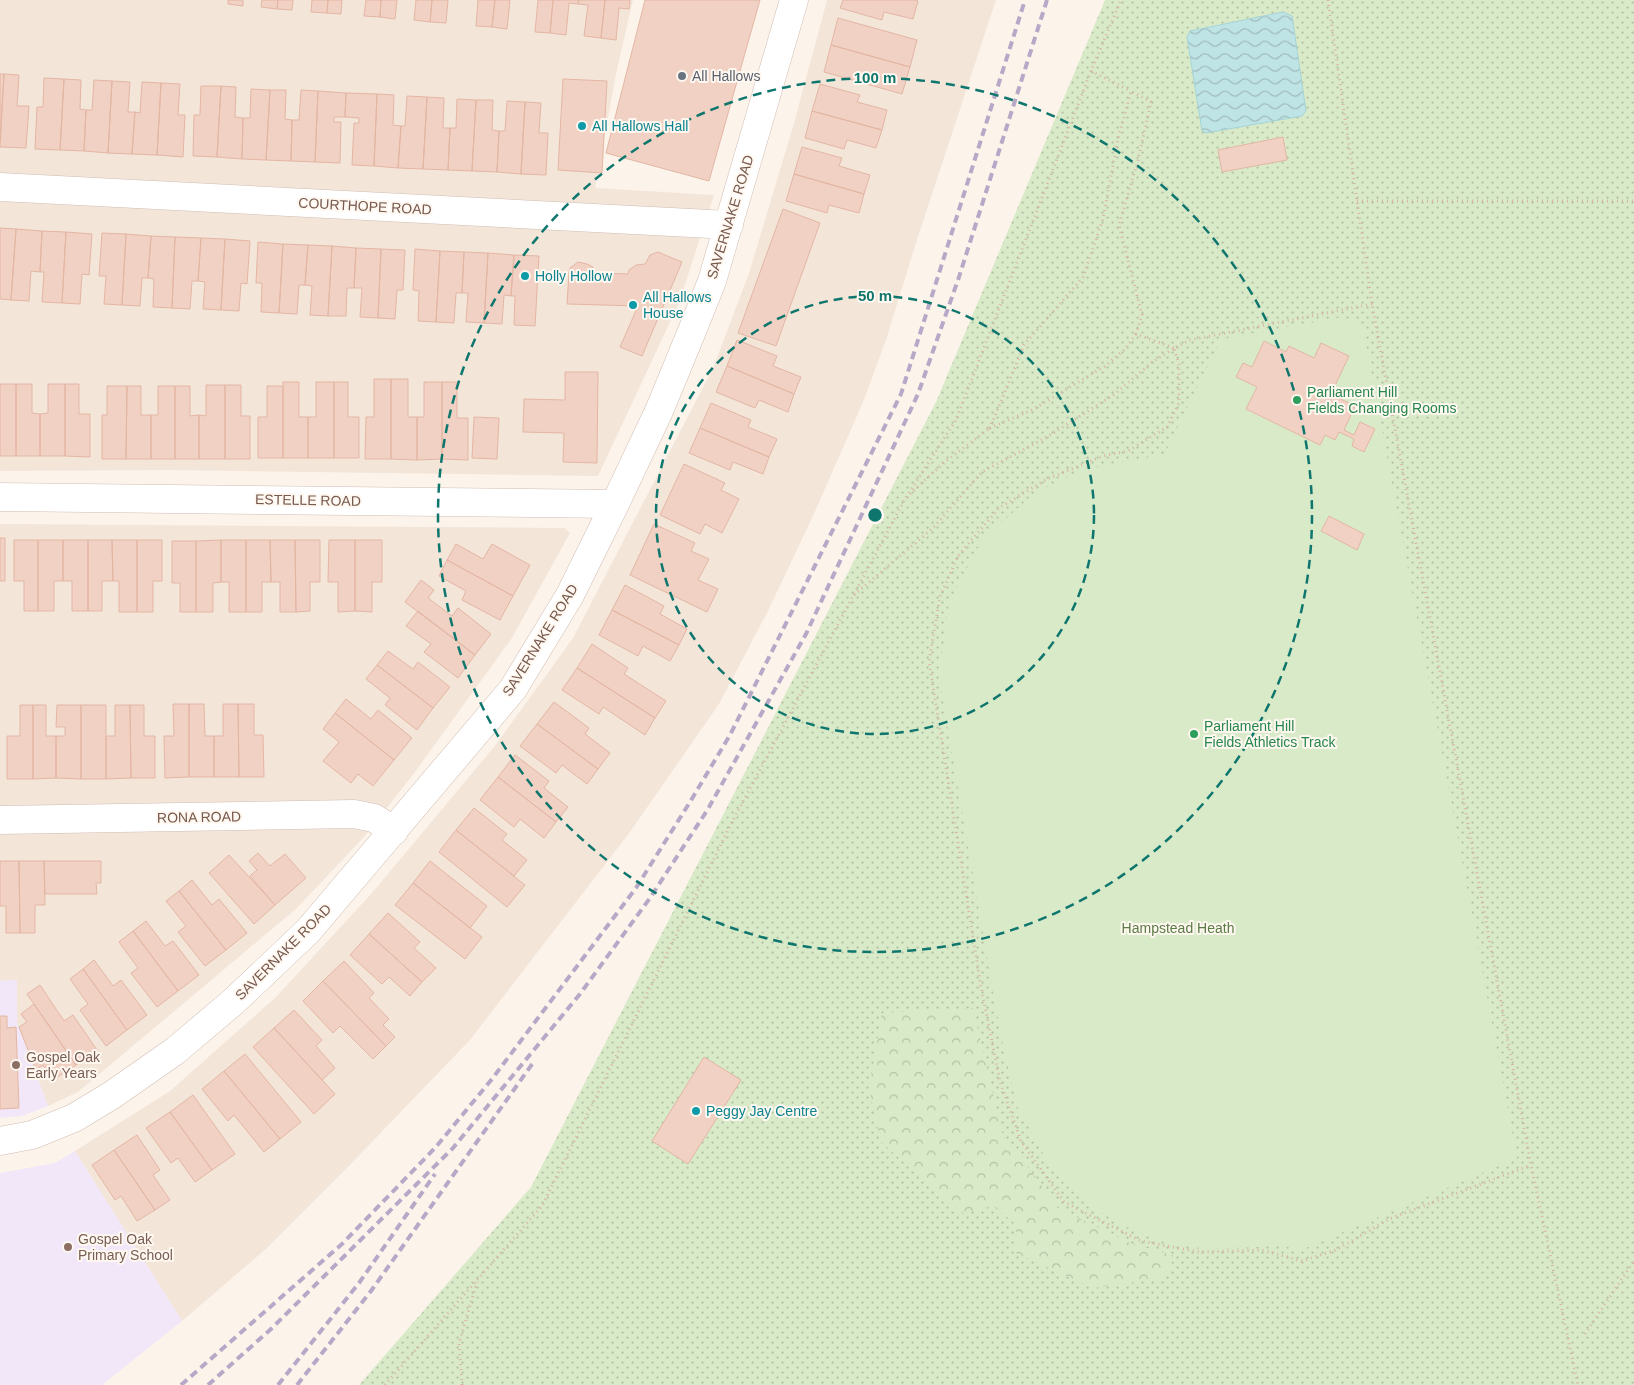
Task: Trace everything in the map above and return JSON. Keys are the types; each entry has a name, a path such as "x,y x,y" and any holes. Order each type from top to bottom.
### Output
{"street":[{"name":"SAVERNAKE ROAD","path":"0,1142 32,1135 74,1118 112,1095 175,1051 233,1002 308,931 513,689 570,595 659,412 712,282 794,0"},
{"name":"COURTHOPE ROAD","path":"0,187 729,225"},
{"name":"ESTELLE ROAD","path":"0,497 615,504"},
{"name":"RONA ROAD","path":"0,820 354,814 374,818 394,831"}],"path":[{"path":"385,1385 542,1206 731,824 905,499 956,420 1091,71 1121,0"},
{"path":"1328,0 1372,304 1531,1165 1578,1385"},
{"path":"905,499 946,461 990,428 1032,410 1105,366 1125,349 1136,334 1142,315 1119,225 1138,160 1151,102 1091,71"},
{"path":"990,428 1024,345 1083,277 1103,219 1118,139 1131,91"},
{"path":"1357,201 1634,201"},
{"path":"852,596 933,528 982,472 1047,437 1115,394 1151,363 1174,348 1190,340 1372,304"},
{"path":"1136,334 1174,348"},
{"path":"1174,348 1179,364 1179,403 1167,427 1128,451 1102,456 1047,479 999,508 958,556 940,597 928,661 980,981 1000,1082 1022,1141 1064,1202 1142,1241 1199,1252 1262,1250 1302,1261 1336,1250 1390,1219 1531,1165"},
{"path":"1585,1334 1634,1262"},
{"path":"462,1385 459,1343 478,1279"}],"shaded area":[{"path":"0,0 633,0 616,74 595,188 714,195 679,303 598,476 170,470 0,471"},
{"path":"827,0 996,0 886,340 864,400 813,516 768,611 719,704 630,832 470,1040 267,1248 182,1321 75,1151 170,1091 275,998 371,894 494,747 573,638 713,368 749,273 794,123"},
{"path":"0,524 565,528 570,533 512,638 412,776 364,837 296,909 78,1092 48,1106 17,1023 17,980 0,981"},
{"name":"Gospel Oak Early Years","path":"17,980 17,1023 48,1106 22,1116 0,1118 0,981"},
{"name":"Gospel Oak Primary School","path":"75,1151 182,1321 102,1385 0,1385 0,1173 55,1163"}],"green space":[{"name":"Hampstead Heath","path":"1105,0 1634,0 1634,1385 359,1385 531,1187 936,402"},
{"name":"Parliament Hill Fields Athletics Track","path":"1343,317 1363,326 1517,1158 1301,1250 1269,1243 1258,1247 1207,1249 1166,1243 1124,1226 1085,1203 1064,1183 1046,1159 1017,1106 1000,1032 939,677 949,602 982,540 1035,493 1078,472 1119,462 1164,455 1221,339"},
{"path":"973,1008 1002,1132 1058,1208 1130,1243 1175,1256 1164,1278 1093,1288 1016,1253 1016,1224 993,1206 962,1213 881,1142 869,1089 882,1013"}],"water":[{"path":"1283,12 1292,16 1306,111 1302,116 1206,133 1202,131 1187,37 1190,31"}],"building":[{"path":"228,0 243,0 243,6 228,4"},
{"path":"262,0 278,0 277,9 261,7"},
{"path":"278,0 293,0 292,10 277,9"},
{"path":"312,0 328,0 327,13 311,12"},
{"path":"328,0 342,0 341,14 327,13"},
{"path":"366,0 381,0 380,17 364,16"},
{"path":"381,0 397,0 395,19 380,17"},
{"path":"416,0 432,0 430,22 414,20"},
{"path":"432,0 448,0 446,23 430,22"},
{"path":"478,0 495,0 492,27 476,26"},
{"path":"495,0 510,0 507,29 492,27"},
{"path":"538,0 553,0 550,33 535,32"},
{"path":"553,0 579,0 578,4 569,3 566,35 550,33"},
{"path":"579,0 605,0 601,38 584,36 588,5 578,4"},
{"path":"605,0 630,0 629,9 619,8 616,40 601,38"},
{"name":"All Hallows","path":"645,0 760,0 709,181 606,153"},
{"path":"843,0 918,1 913,19 884,12 882,20 840,8"},
{"path":"838,18 917,40 910,67 831,45"},
{"path":"831,45 910,67 902,94 824,72"},
{"path":"0,74 4,74 0,142"},
{"path":"4,74 19,75 17,106 29,106 26,148 0,147"},
{"path":"44,78 64,79 60,150 35,149 37,107 43,107"},
{"path":"64,79 81,80 80,109 86,110 84,151 60,150"},
{"name":"All Hallows Hall","path":"563,79 607,81 602,173 558,170"},
{"path":"94,80 112,81 108,153 84,151 86,110 92,110"},
{"path":"112,81 130,82 128,112 135,112 132,154 108,153"},
{"path":"142,82 161,83 157,155 132,154 135,112 140,113"},
{"path":"161,83 180,84 178,115 185,115 183,157 157,155"},
{"path":"820,84 860,95 857,102 887,110 882,130 812,111"},
{"path":"201,86 221,86 217,157 193,156 194,115 200,115"},
{"path":"221,86 236,87 235,117 243,118 242,159 217,157"},
{"path":"251,89 270,90 266,160 242,159 243,118 250,118"},
{"path":"270,90 286,90 285,119 292,120 291,161 266,160"},
{"path":"301,90 318,91 315,162 291,161 292,120 299,120"},
{"path":"318,91 346,93 345,117 334,117 334,122 341,122 340,163 315,162"},
{"path":"346,93 377,94 374,166 352,165 354,123 359,123 359,118 345,117"},
{"path":"377,94 394,95 393,125 401,126 398,168 374,166"},
{"path":"407,96 427,97 423,169 398,168 401,126 405,126"},
{"path":"427,97 444,98 443,128 450,128 448,170 423,169"},
{"path":"457,99 476,100 472,171 448,170 450,128 456,128"},
{"path":"476,100 493,100 492,130 499,131 497,172 472,171"},
{"path":"507,101 525,102 521,174 497,172 499,131 505,131"},
{"path":"525,102 541,103 539,133 548,133 546,175 521,174"},
{"path":"812,111 882,130 876,148 847,140 844,149 805,138"},
{"path":"1283,137 1287,160 1222,172 1218,150"},
{"path":"802,147 842,158 839,166 870,175 864,194 794,174"},
{"path":"794,174 864,194 859,213 829,205 827,213 786,201"},
{"path":"783,209 820,223 776,346 738,333"},
{"path":"0,228 16,229 11,300 0,299"},
{"path":"16,229 42,231 40,272 31,271 29,301 11,300"},
{"path":"42,231 66,232 62,303 42,302 44,272 40,272"},
{"path":"66,232 92,234 89,275 82,274 80,304 62,303"},
{"path":"102,233 126,234 122,305 104,304 106,276 99,276"},
{"path":"126,234 151,236 148,278 142,278 140,306 122,305"},
{"path":"151,236 175,237 172,308 153,307 154,279 148,278"},
{"path":"175,237 201,238 198,281 192,281 190,309 172,308"},
{"path":"201,238 225,239 221,310 203,309 205,282 198,281"},
{"path":"225,239 250,241 247,284 241,283 239,311 221,310"},
{"path":"258,242 283,244 279,313 261,312 262,283 256,283"},
{"path":"283,244 308,245 305,285 299,285 297,314 279,313"},
{"path":"308,245 332,246 328,316 310,315 312,286 305,285"},
{"path":"332,246 356,248 354,288 347,288 346,316 328,316"},
{"path":"356,248 381,249 378,318 360,317 362,288 354,288"},
{"path":"381,249 405,250 403,290 397,290 395,319 378,318"},
{"path":"415,249 440,251 436,322 418,321 419,291 413,290"},
{"path":"440,251 464,252 462,293 456,293 454,323 436,322"},
{"path":"464,252 488,253 484,323 466,322 468,293 462,293"},
{"name":"All Hallows House","path":"658,252 682,262 642,356 620,347 638,306 567,304 569,272 570,268 578,262 593,267 593,273 628,274 629,270 636,265 645,264 650,255"},
{"path":"488,253 514,255 511,296 504,295 502,324 484,323"},
{"name":"Holly Hollow","path":"514,255 539,256 535,326 514,325 515,296 511,296"},
{"path":"737,340 777,356 773,366 801,377 794,394 727,366"},
{"name":"Parliament Hill Fields Changing Rooms","path":"1264,341 1286,352 1289,346 1314,358 1321,343 1349,356 1331,394 1355,406 1344,430 1354,435 1360,422 1375,429 1364,452 1352,446 1354,439 1339,432 1335,440 1325,435 1320,445 1246,409 1257,387 1236,377 1243,363 1252,367"},
{"path":"727,366 794,394 788,412 759,400 755,408 716,392"},
{"path":"565,372 598,372 597,463 563,462 564,433 523,432 524,399 565,400"},
{"path":"374,379 391,379 391,459 365,459 366,417 374,417"},
{"path":"391,379 408,379 408,417 417,417 417,460 391,459"},
{"path":"283,382 299,382 299,417 308,417 308,458 283,458"},
{"path":"316,382 334,382 334,458 308,458 308,417 316,417"},
{"path":"334,382 348,382 348,417 359,417 359,458 334,458"},
{"path":"424,382 442,382 442,459 417,460 417,417 424,417"},
{"path":"442,382 457,382 457,418 468,418 468,460 442,459"},
{"path":"0,384 16,384 16,456 0,456"},
{"path":"16,384 32,384 32,413 40,414 40,456 16,456"},
{"path":"48,384 65,384 65,456 40,456 40,414 48,413"},
{"path":"65,384 79,384 79,414 90,414 90,457 65,456"},
{"path":"206,385 225,385 225,459 199,459 199,415 206,416"},
{"path":"225,385 241,385 241,416 250,416 250,459 225,459"},
{"path":"107,386 127,386 126,459 102,459 102,415 107,415"},
{"path":"127,386 141,386 141,415 151,415 151,459 126,459"},
{"path":"158,386 175,386 175,459 151,459 151,415 158,415"},
{"path":"175,386 190,386 190,416 199,415 199,459 175,459"},
{"path":"267,386 283,386 283,458 258,458 258,417 267,417"},
{"path":"711,403 751,420 748,427 777,439 769,457 700,428"},
{"path":"474,417 499,418 497,459 472,458"},
{"path":"700,428 769,457 763,474 733,462 730,470 689,453"},
{"path":"684,464 725,483 721,490 739,499 722,533 705,524 700,534 660,515"},
{"path":"1329,516 1364,534 1357,550 1321,531"},
{"path":"654,524 695,543 691,551 709,559 698,580 718,589 707,612 630,575"},
{"path":"0,538 5,538 5,581 0,581"},
{"path":"14,540 38,540 38,611 24,611 24,581 14,581"},
{"path":"38,540 63,540 63,581 54,581 54,611 38,611"},
{"path":"63,540 88,540 88,611 72,611 72,581 63,581"},
{"path":"88,540 112,540 113,581 102,581 102,611 88,611"},
{"path":"112,540 137,540 137,612 119,612 119,581 113,581"},
{"path":"137,540 162,540 162,581 153,581 153,612 137,612"},
{"path":"221,540 221,582 213,583 213,612 196,612 196,541"},
{"path":"221,540 246,540 246,612 229,612 229,582 221,582"},
{"path":"246,540 270,540 271,582 262,582 262,612 246,612"},
{"path":"270,540 295,540 296,612 280,612 280,582 271,582"},
{"path":"295,540 320,540 320,582 310,582 310,611 296,612"},
{"path":"329,540 355,540 355,611 338,612 338,582 328,582"},
{"path":"355,540 382,540 382,582 372,582 372,612 355,611"},
{"path":"172,541 196,541 196,612 180,612 180,583 172,583"},
{"path":"456,544 483,559 492,544 530,565 513,596 447,560"},
{"path":"447,560 513,596 500,620 462,600 466,591 439,576"},
{"path":"421,580 434,590 428,598 452,616 458,608 491,634 475,655 405,602"},
{"path":"625,585 664,606 660,614 687,629 679,645 612,610"},
{"path":"612,610 679,645 670,661 643,646 638,656 599,635"},
{"path":"418,611 475,655 458,678 424,652 431,644 406,626"},
{"path":"592,644 628,668 624,674 666,701 655,718 577,668"},
{"path":"388,651 413,669 418,662 450,687 433,708 377,665"},
{"path":"377,665 433,708 417,730 385,705 390,698 366,679"},
{"path":"577,668 655,718 645,735 603,707 599,714 562,690"},
{"path":"346,699 371,719 378,710 412,738 394,760 335,713"},
{"path":"554,702 589,728 585,734 610,753 598,769 537,724"},
{"path":"173,704 189,704 189,777 165,778 164,736 174,736"},
{"path":"189,704 204,704 205,736 214,736 214,777 189,777"},
{"path":"223,704 238,704 239,777 214,777 214,736 223,736"},
{"path":"238,704 254,704 254,735 263,735 264,777 239,777"},
{"path":"20,705 33,705 33,779 7,779 7,736 20,736"},
{"path":"33,705 46,705 46,736 56,736 56,778 33,779"},
{"path":"57,705 81,705 81,779 56,778 56,736 65,736 65,727 56,727"},
{"path":"81,705 106,705 106,779 81,779"},
{"path":"115,705 130,705 131,778 106,779 106,736 115,736"},
{"path":"130,705 144,705 144,736 155,736 155,778 131,778"},
{"path":"335,713 394,760 373,786 358,774 351,783 323,761 339,742 323,729"},
{"path":"537,724 598,769 587,784 562,765 556,773 520,746"},
{"path":"515,755 549,781 544,788 568,807 556,822 498,777"},
{"path":"498,777 556,822 544,838 520,819 514,827 480,800"},
{"path":"474,808 507,834 502,840 527,860 514,876 456,830"},
{"path":"456,830 525,885 507,907 439,852"},
{"path":"258,853 270,866 285,854 306,878 275,905 250,876 257,870 249,861"},
{"path":"229,855 275,905 254,924 209,873"},
{"path":"0,861 19,861 20,933 6,933 6,906 0,906"},
{"path":"19,861 44,861 45,905 35,905 35,933 20,933"},
{"path":"44,861 101,861 101,883 96,883 97,894 45,894"},
{"path":"430,861 487,906 470,928 413,883"},
{"path":"192,880 212,905 219,899 247,933 226,950 179,891"},
{"path":"413,883 482,937 465,959 395,905"},
{"path":"179,891 226,950 205,966 178,932 186,926 166,901"},
{"path":"388,913 420,942 414,948 436,968 422,982 369,934"},
{"path":"146,921 165,946 173,941 199,975 178,991 133,931"},
{"path":"133,931 178,991 157,1007 131,973 138,968 119,942"},
{"path":"369,934 422,982 410,996 389,977 382,984 350,955"},
{"path":"94,960 113,986 121,980 147,1015 127,1030 83,969"},
{"path":"344,961 374,993 369,998 389,1019 383,1025 395,1037 386,1046 323,981"},
{"path":"83,969 127,1030 106,1046 80,1010 88,1004 70,979"},
{"path":"323,981 386,1046 373,1059 340,1026 333,1033 303,1001"},
{"path":"40,985 64,1021 73,1015 97,1050 76,1065 27,994"},
{"path":"34,1004 76,1065 53,1080 43,1065 36,1070 19,1027 27,1022 21,1014"},
{"path":"294,1010 322,1040 316,1046 335,1068 322,1080 274,1028"},
{"path":"0,1016 7,1016 7,1028 16,1027 19,1108 0,1109"},
{"path":"274,1028 335,1094 314,1114 253,1047"},
{"path":"245,1054 301,1122 280,1139 224,1071"},
{"name":"Peggy Jay Centre","path":"704,1057 741,1080 688,1164 652,1141"},
{"path":"224,1071 280,1139 264,1152 234,1115 228,1121 202,1089"},
{"path":"193,1095 235,1154 212,1170 170,1112"},
{"path":"170,1112 212,1170 195,1182 178,1158 171,1163 146,1128"},
{"path":"137,1135 160,1170 153,1175 170,1200 155,1210 114,1150"},
{"path":"114,1150 155,1210 137,1221 121,1196 115,1200 92,1165"}],"railway":[{"path":"181,1385 342,1244 435,1148 492,1079 636,888 690,802 730,735 901,394 1025,0"},
{"path":"208,1385 271,1329 453,1148 580,994 650,898 708,809 806,634 918,394 959,277 1047,0"},
{"path":"297,1385 371,1291 535,1060"},
{"path":"278,1385 359,1283 435,1174"}],"place":[{"name":"All Hallows","path":"682,76"},
{"name":"All Hallows Hall","path":"582,126"},
{"name":"Holly Hollow","path":"525,276"},
{"name":"All Hallows House","path":"633,305"},
{"name":"Parliament Hill Fields Changing Rooms","path":"1297,400"},
{"name":"Parliament Hill Fields Athletics Track","path":"1194,734"},
{"name":"Gospel Oak Early Years","path":"16,1065"},
{"name":"Peggy Jay Centre","path":"696,1111"},
{"name":"Gospel Oak Primary School","path":"68,1247"}]}
